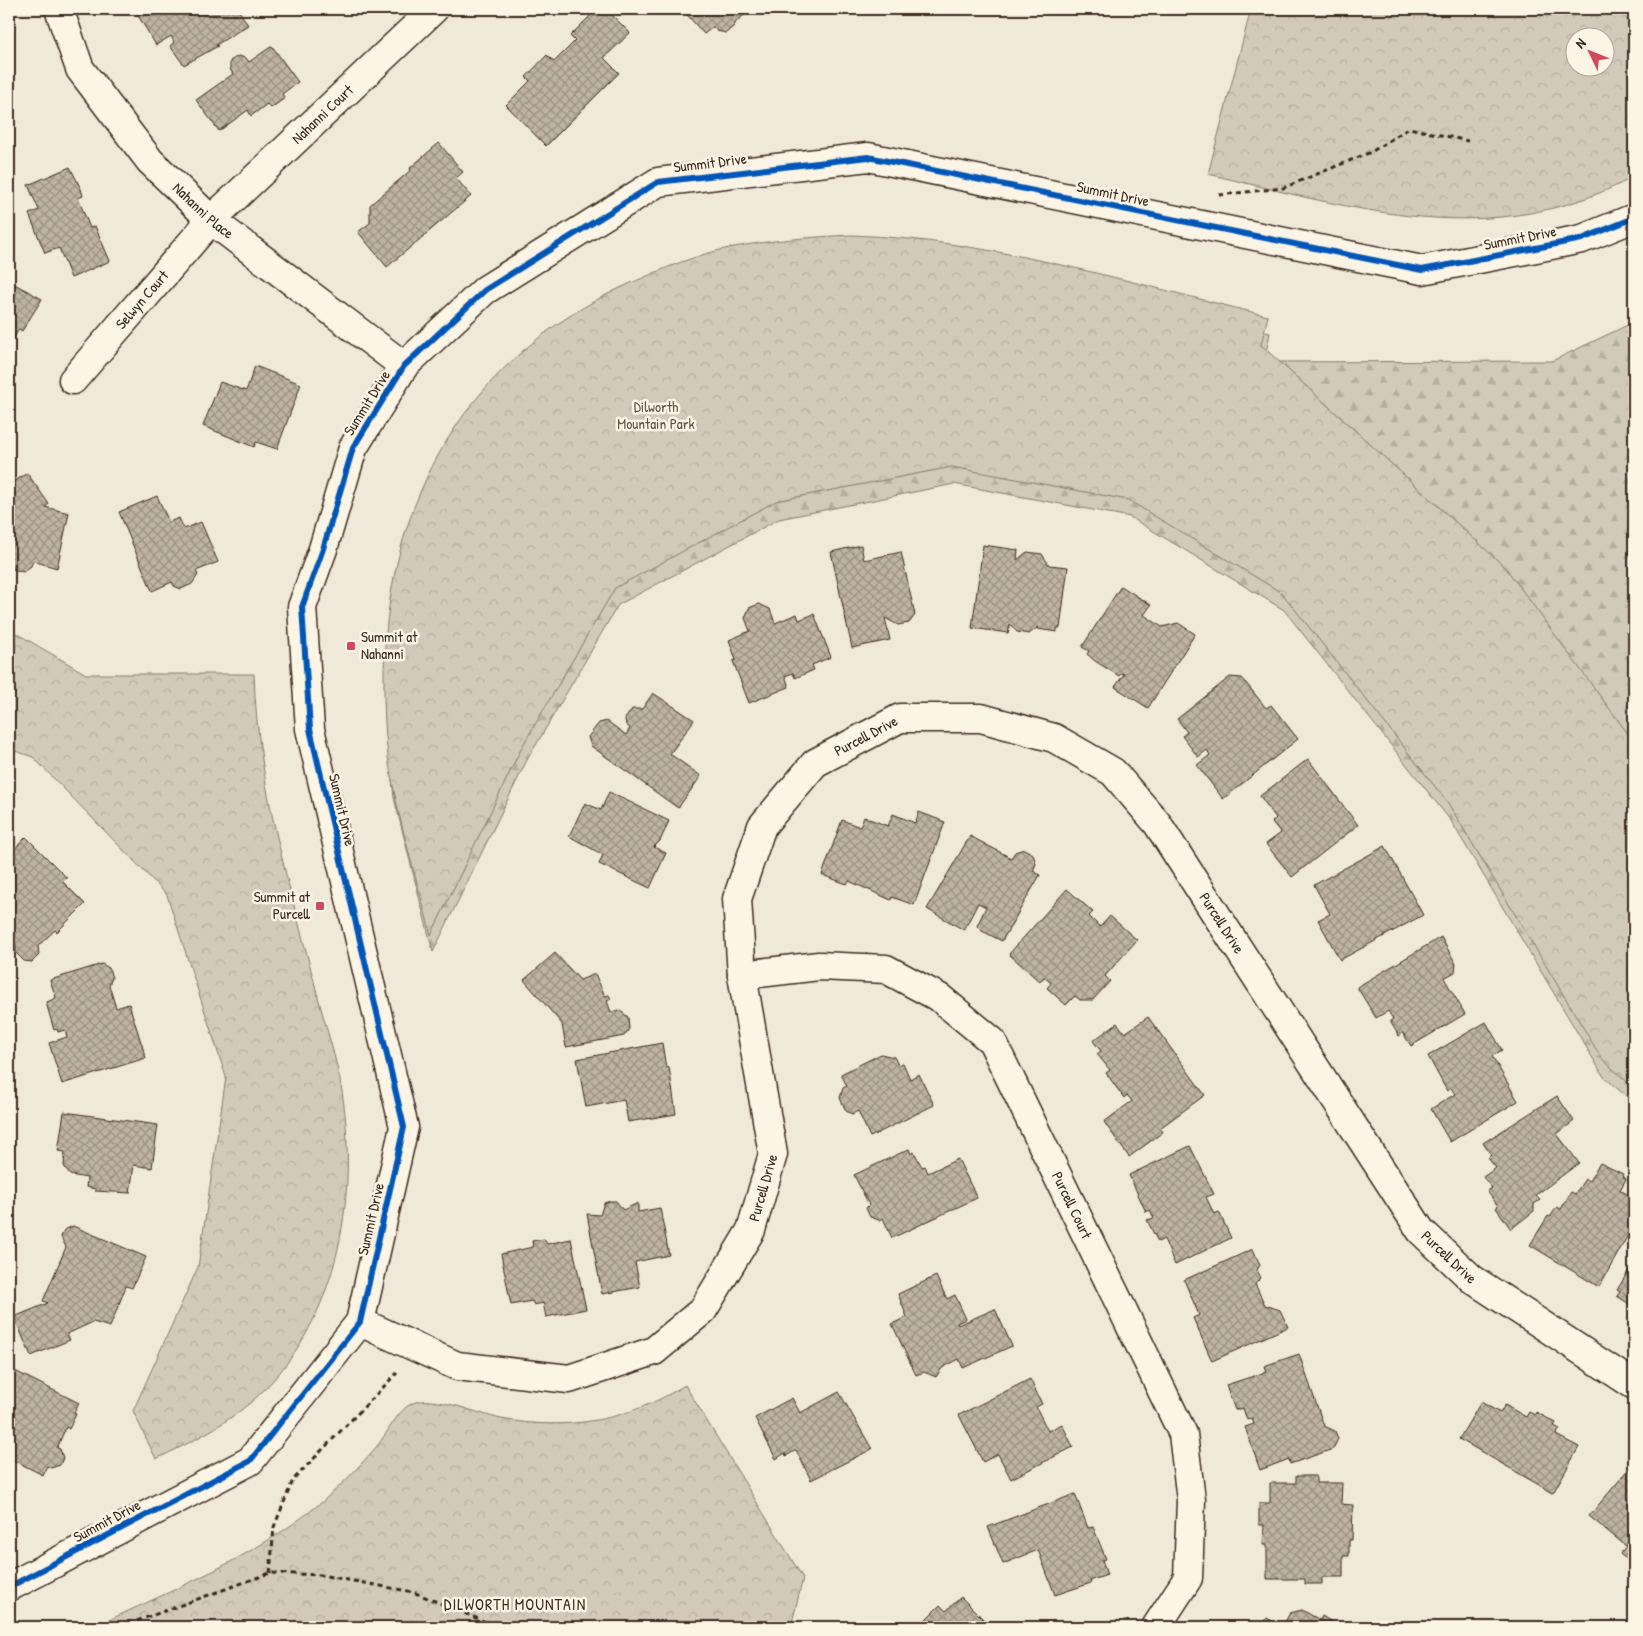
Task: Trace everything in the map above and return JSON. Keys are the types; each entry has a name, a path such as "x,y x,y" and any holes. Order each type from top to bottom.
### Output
{"street":[{"name":"Nahanni Place","path":"58,9 80,69 150,162 211,220 404,366"},
{"name":"Nahanni Court","path":"211,220 434,9"},
{"name":"Summit Drive","path":"9,1587 250,1462 360,1322 404,1128 310,729 302,607 323,549 353,448 404,366 485,290 658,182 868,157 1422,270 1582,239 1634,218"},
{"name":"Selwyn Court","path":"73,380 211,220"},
{"name":"Purcell Drive","path":"360,1322 458,1366 569,1379 654,1351 703,1310 750,1230 773,1154 742,975 736,900 762,826 815,763 900,718 981,718 1054,738 1113,772 1157,823 1421,1231 1472,1279 1634,1385"},
{"name":"Purcell Court","path":"742,975 820,966 886,970 940,998 992,1041 1183,1434 1190,1500 1188,1578 1156,1627"}],"path":[{"path":"1218,195 1283,188 1371,152 1409,128 1468,141"},
{"path":"270,1574 274,1527 293,1480 420,1349"},
{"path":"120,1627 270,1574 320,1575 414,1592 498,1627"}],"green space":[{"path":"1251,9 1618,9 1634,28 1634,177 1580,200 1527,214 1475,219 1422,217 1317,200 1208,174"},
{"name":"Dilworth Mountain Park","path":"852,235 957,245 1009,254 1113,277 1268,316 1261,345 1505,567 1634,742 1634,1088 1602,1059 1448,803 1282,593 1128,500 952,467 776,501 615,588 523,745 431,935 405,839 392,781 384,711 384,687 387,619 399,554 419,494 448,439 485,389 530,345 583,308 645,277 707,253 775,241"},
{"name":"Dilworth Mountain Park","path":"991,267 1270,333 1264,362 1552,361 1634,322 1634,1103 1604,1077 1451,821 1284,610 1130,517 954,484 779,519 618,605 526,762 433,952 394,798 389,751"},
{"path":"9,629 86,674 254,674 261,756 268,797 340,1079 347,1133 344,1218 335,1259 322,1300 304,1338 280,1372 250,1403 228,1420 205,1434 156,1459 133,1411 198,1267 226,1077 167,895 33,757 9,749"},
{"path":"685,1385 803,1578 791,1627 94,1627 212,1572 269,1540 296,1522 322,1502 351,1475 377,1446 397,1416 413,1403 432,1401 443,1403 501,1419 550,1424 574,1423 619,1415 642,1407"}],"building":[{"path":"134,9 238,9 248,25 216,45 218,46 184,65 170,46 174,42 171,36 156,45"},
{"path":"597,9 606,9 630,33 604,58 619,73 546,146 506,105 530,81 526,77 547,55 554,62 575,41 570,36"},
{"path":"682,9 751,9 726,33 717,31 713,27 704,34"},
{"path":"751,9 763,9 758,12"},
{"path":"272,46 298,82 282,94 285,98 271,108 267,104 251,116 248,110 219,131 196,100 233,74 230,69 230,61 238,56 246,58 249,62"},
{"path":"9,86 17,105 9,108"},
{"path":"439,143 463,172 456,178 471,196 387,267 358,232 370,223 370,205"},
{"path":"70,167 81,189 83,196 78,198 90,228 95,226 110,261 71,278 59,248 45,253 29,214 39,210 28,185"},
{"path":"9,281 42,299 22,331 19,329 9,346"},
{"path":"255,366 301,384 277,449 256,442 254,447 203,426 220,382 246,391"},
{"path":"27,473 49,504 45,507 69,513 57,568 33,561 31,566 23,572 13,569 9,562 9,485"},
{"path":"157,496 169,522 179,518 184,529 201,522 218,562 196,571 198,575 192,584 181,589 174,586 172,582 152,591 119,512"},
{"path":"861,545 864,560 901,552 915,615 909,623 898,625 885,618 890,640 852,648 831,552"},
{"path":"983,545 1018,550 1017,560 1027,552 1042,554 1049,565 1068,567 1060,628 1057,628 1057,632 1037,629 1038,627 1029,634 1017,632 1010,624 1008,633 972,628"},
{"path":"1121,586 1151,605 1144,615 1162,627 1178,623 1195,634 1148,708 1115,687 1124,674 1121,673 1119,676 1095,661 1087,654 1089,651 1082,647"},
{"path":"759,604 770,609 775,623 797,614 799,620 814,614 831,657 812,665 814,670 795,678 793,673 785,676 789,687 749,703 733,661 736,660 729,640 750,631 745,618 749,608"},
{"path":"1230,677 1242,678 1266,708 1271,705 1298,739 1223,799 1197,765 1210,755 1207,750 1198,757 1182,736 1187,732 1177,719"},
{"path":"653,693 694,720 670,754 701,776 678,808 591,746 588,737 599,723 607,721 626,735 630,728 626,725 625,719 632,709 642,709"},
{"path":"1308,759 1358,825 1292,877 1266,844 1281,833 1272,822 1276,818 1260,796"},
{"path":"609,792 669,821 660,841 654,847 666,853 650,888 599,864 603,855 569,836 585,803 601,810"},
{"path":"919,812 945,822 914,905 892,897 891,900 849,881 847,884 822,875 842,820 860,827 864,817 888,826 893,814 915,823"},
{"path":"970,836 1011,858 1015,852 1024,849 1033,854 1036,864 1033,871 1040,875 1002,941 982,931 977,926 986,907 978,903 964,930 927,909"},
{"path":"26,837 67,878 63,882 85,904 57,932 55,930 38,946 39,955 32,962 24,961 16,953 16,946 9,938 9,855"},
{"path":"1385,846 1423,915 1340,960 1318,920 1330,914 1314,885"},
{"path":"1067,889 1093,912 1089,916 1100,927 1110,916 1137,940 1105,976 1110,981 1093,1000 1080,1000 1075,996 1066,1005 1047,988 1051,983 1044,977 1040,982 1009,954"},
{"path":"1441,937 1456,964 1455,972 1444,978 1465,1014 1411,1046 1403,1033 1399,1036 1390,1021 1393,1019 1388,1011 1376,1018 1357,987"},
{"path":"555,953 580,980 595,974 605,996 609,995 611,999 607,1001 611,1012 619,1010 628,1017 629,1029 624,1036 566,1047 562,1024 524,980"},
{"path":"102,964 109,968 112,978 109,985 116,1008 129,1004 146,1058 62,1084 49,1043 67,1037 65,1030 58,1032 57,1029 54,1030 47,1006 47,1002 56,998 50,980"},
{"path":"1148,1017 1205,1095 1160,1128 1163,1132 1129,1157 1104,1122 1132,1101 1127,1095 1124,1098 1106,1073 1110,1070 1097,1054 1101,1051 1093,1041 1117,1023 1125,1033"},
{"path":"1486,1022 1502,1050 1492,1056 1518,1101 1450,1142 1431,1109 1455,1094 1451,1088 1447,1091 1428,1056"},
{"path":"662,1043 666,1068 669,1067 676,1114 628,1122 624,1100 586,1107 577,1059"},
{"path":"881,1054 894,1057 898,1065 903,1063 910,1079 919,1074 934,1105 870,1137 858,1111 852,1114 846,1111 840,1098 843,1088 847,1086 841,1074"},
{"path":"1557,1096 1574,1121 1557,1134 1579,1163 1536,1195 1540,1200 1534,1204 1534,1211 1511,1229 1487,1191 1492,1188 1483,1177 1496,1168 1488,1158 1491,1155 1483,1143"},
{"path":"64,1112 158,1125 152,1168 134,1165 130,1193 95,1191 96,1189 86,1187 87,1178 70,1175 64,1166 65,1152 58,1151"},
{"path":"1190,1146 1214,1194 1206,1197 1214,1214 1219,1212 1231,1238 1175,1265 1164,1239 1158,1242 1147,1220 1154,1218 1150,1210 1146,1212 1129,1175"},
{"path":"909,1149 911,1154 914,1152 922,1167 925,1166 928,1173 958,1159 977,1198 892,1238 883,1218 879,1220 870,1217 866,1208 869,1205 854,1175"},
{"path":"1600,1163 1623,1174 1622,1176 1626,1179 1620,1190 1634,1198 1634,1229 1627,1237 1599,1287 1530,1245 1548,1216 1550,1217 1557,1207 1561,1209 1571,1192 1575,1194 1585,1179 1589,1181"},
{"path":"616,1201 623,1210 638,1203 638,1212 660,1208 669,1255 635,1262 640,1287 602,1294 587,1214 600,1215 604,1203"},
{"path":"73,1226 146,1257 132,1288 126,1286 110,1327 93,1322 67,1334 70,1340 31,1356 14,1317 48,1303 43,1301 66,1247 61,1237 64,1230"},
{"path":"544,1239 547,1244 571,1239 586,1309 546,1317 543,1303 534,1305 532,1301 511,1305 501,1254 533,1247 532,1241"},
{"path":"1253,1249 1260,1265 1257,1270 1261,1278 1255,1284 1265,1305 1280,1310 1288,1327 1212,1361 1193,1318 1199,1315 1184,1280"},
{"path":"1634,1262 1634,1307 1617,1296 1620,1292 1617,1290"},
{"path":"936,1276 947,1299 955,1295 966,1319 957,1323 958,1325 995,1309 1012,1346 963,1368 959,1359 942,1368 936,1377 924,1372 916,1375 892,1324 907,1317 898,1294"},
{"path":"1299,1354 1324,1426 1335,1431 1338,1439 1333,1449 1290,1464 1289,1459 1260,1470 1245,1427 1254,1424 1252,1418 1247,1420 1243,1408 1235,1410 1226,1385 1266,1372 1264,1366"},
{"path":"9,1368 79,1403 69,1429 66,1427 57,1448 60,1449 63,1458 60,1465 51,1468 47,1466 43,1475 9,1458"},
{"path":"1030,1379 1042,1404 1036,1407 1048,1431 1062,1424 1073,1447 1011,1479 998,1454 983,1462 959,1415"},
{"path":"839,1392 872,1449 811,1480 796,1450 786,1456 785,1453 776,1459 755,1418 792,1398 800,1413"},
{"path":"1481,1402 1500,1413 1505,1405 1526,1417 1529,1412 1535,1415 1536,1412 1556,1423 1554,1426 1560,1429 1556,1435 1579,1447 1553,1493 1459,1439"},
{"path":"1629,1469 1634,1473 1634,1566 1620,1554 1626,1546 1589,1516"},
{"path":"1296,1476 1316,1476 1316,1483 1342,1483 1341,1504 1353,1505 1352,1540 1349,1540 1349,1556 1343,1556 1343,1577 1322,1577 1322,1584 1305,1584 1305,1579 1267,1579 1267,1545 1263,1545 1264,1525 1259,1525 1259,1503 1270,1503 1270,1483 1296,1483"},
{"path":"1075,1494 1088,1528 1093,1527 1106,1559 1102,1560 1107,1575 1090,1581 1091,1583 1055,1595 1038,1550 1003,1564 988,1527"},
{"path":"961,1597 991,1627 918,1627 940,1605 946,1611"},
{"path":"1302,1610 1320,1620 1322,1616 1340,1627 1282,1627 1290,1613"},
{"path":"1267,1618 1282,1627 1262,1627"}],"cycle path":[{"path":"9,1587 250,1461 360,1322 404,1127 310,729 302,607 323,549 353,448 404,366 485,290 658,182 868,157 1422,270 1582,239 1634,218"}],"place":[{"name":"Summit at Nahanni","path":"351,646"},
{"name":"Summit at Purcell","path":"320,906"}],"district":[{"name":"DILWORTH MOUNTAIN","path":"515,1604"}]}
